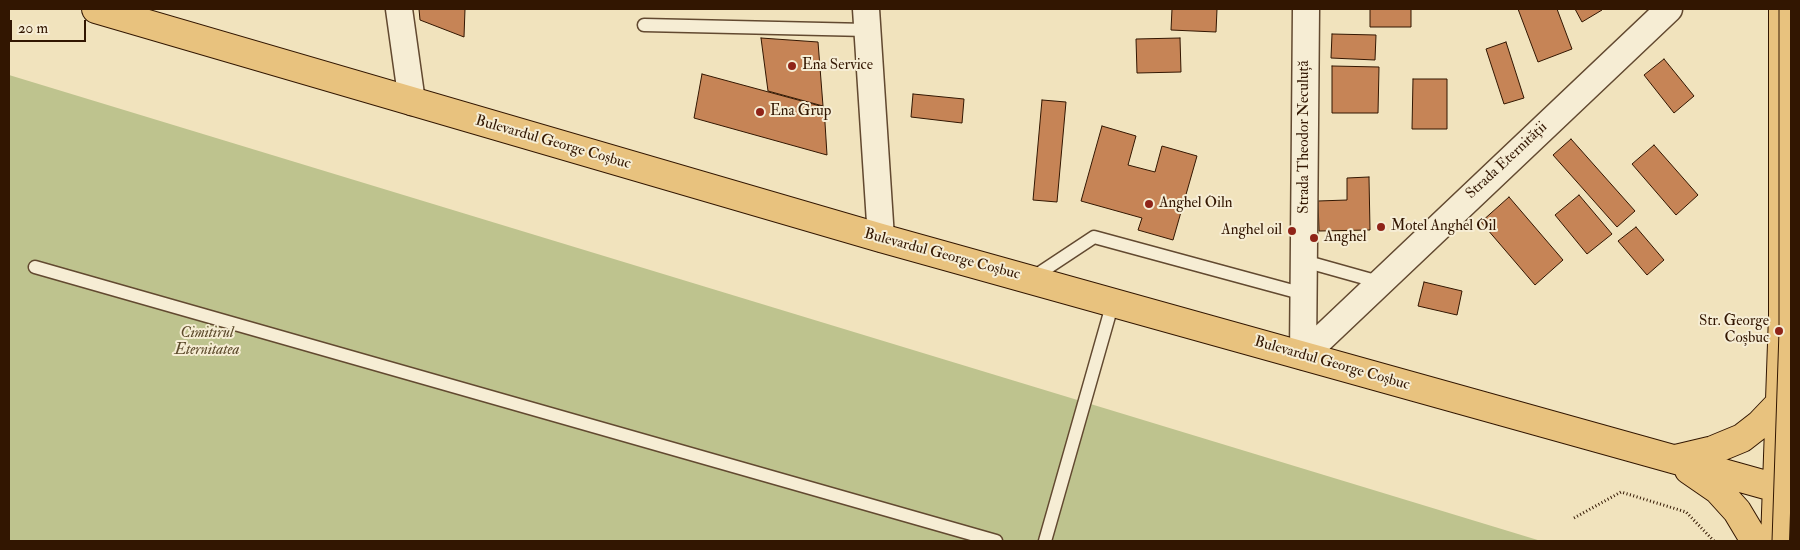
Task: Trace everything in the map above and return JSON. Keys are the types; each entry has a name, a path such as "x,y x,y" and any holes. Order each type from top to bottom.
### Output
{"main road":[{"name":"Bulevardul George Coșbuc","path":"96,9 880,238 1784,490"},
{"path":"1775,541 1784,490 1781,402 1783,9"},
{"path":"1673,459 1713,450 1742,438 1760,424 1781,402"},
{"path":"1673,459 1718,490 1737,511 1755,541"}],"street":[{"path":"399,9 412,102"},
{"name":"Strada Theodor Neculuță","path":"1303,356 1306,9"},
{"name":"Strada Eternității","path":"1303,356 1669,9"},
{"path":"866,19 880,238"}],"lane":[{"path":"644,25 866,19"},
{"path":"1031,279 1094,237 1304,294"},
{"path":"1304,261 1379,282"},
{"path":"35,267 996,541"},
{"path":"1045,541 1113,302"}],"path":[{"path":"1574,518 1620,492 1686,512 1714,541"}],"green space":[{"name":"Cimitirul Eternitatea","path":"9,75 1541,541 9,541"}],"building":[{"path":"419,9 465,9 464,37 420,20"},
{"path":"1172,9 1217,9 1216,32 1171,30"},
{"path":"1370,9 1411,9 1411,27 1370,27"},
{"path":"1518,9 1557,9 1572,49 1538,62"},
{"path":"1575,9 1601,9 1602,10 1582,22"},
{"path":"1332,34 1376,35 1375,60 1331,58"},
{"name":"Ena Service","path":"761,38 818,42 823,106 768,91"},
{"path":"1180,38 1181,72 1137,73 1136,39"},
{"path":"1506,42 1524,98 1504,104 1486,49"},
{"path":"1664,59 1694,96 1674,113 1644,75"},
{"path":"1332,66 1379,67 1378,113 1332,113"},
{"name":"Ena Grup","path":"702,74 824,107 827,155 694,118"},
{"path":"1413,79 1447,79 1447,129 1412,129"},
{"path":"913,94 964,99 962,123 911,117"},
{"path":"1042,100 1066,102 1057,202 1033,200"},
{"path":"1102,126 1136,136 1128,165 1155,172 1162,146 1197,156 1173,240 1138,230 1142,218 1081,201"},
{"path":"1571,139 1635,211 1617,227 1553,155"},
{"path":"1654,145 1698,195 1676,215 1632,164"},
{"path":"1369,177 1370,230 1319,231 1318,201 1347,200 1347,178"},
{"path":"1579,195 1612,234 1587,254 1555,215"},
{"path":"1509,197 1563,260 1535,285 1481,222"},
{"path":"1636,227 1664,260 1647,275 1618,241"},
{"path":"1424,282 1462,291 1457,315 1418,306"}],"tram line":[{"path":"1772,541 1779,331 1779,9"}],"place":[{"name":"Ena Service","path":"792,66"},
{"name":"Ena Grup","path":"760,112"},
{"name":"Anghel Oiln","path":"1149,204"},
{"name":"Motel Anghel Oil","path":"1381,227"},
{"name":"Anghel oil","path":"1292,231"},
{"name":"Anghel","path":"1314,238"},
{"name":"Str. George Coșbuc","path":"1779,331"}]}
